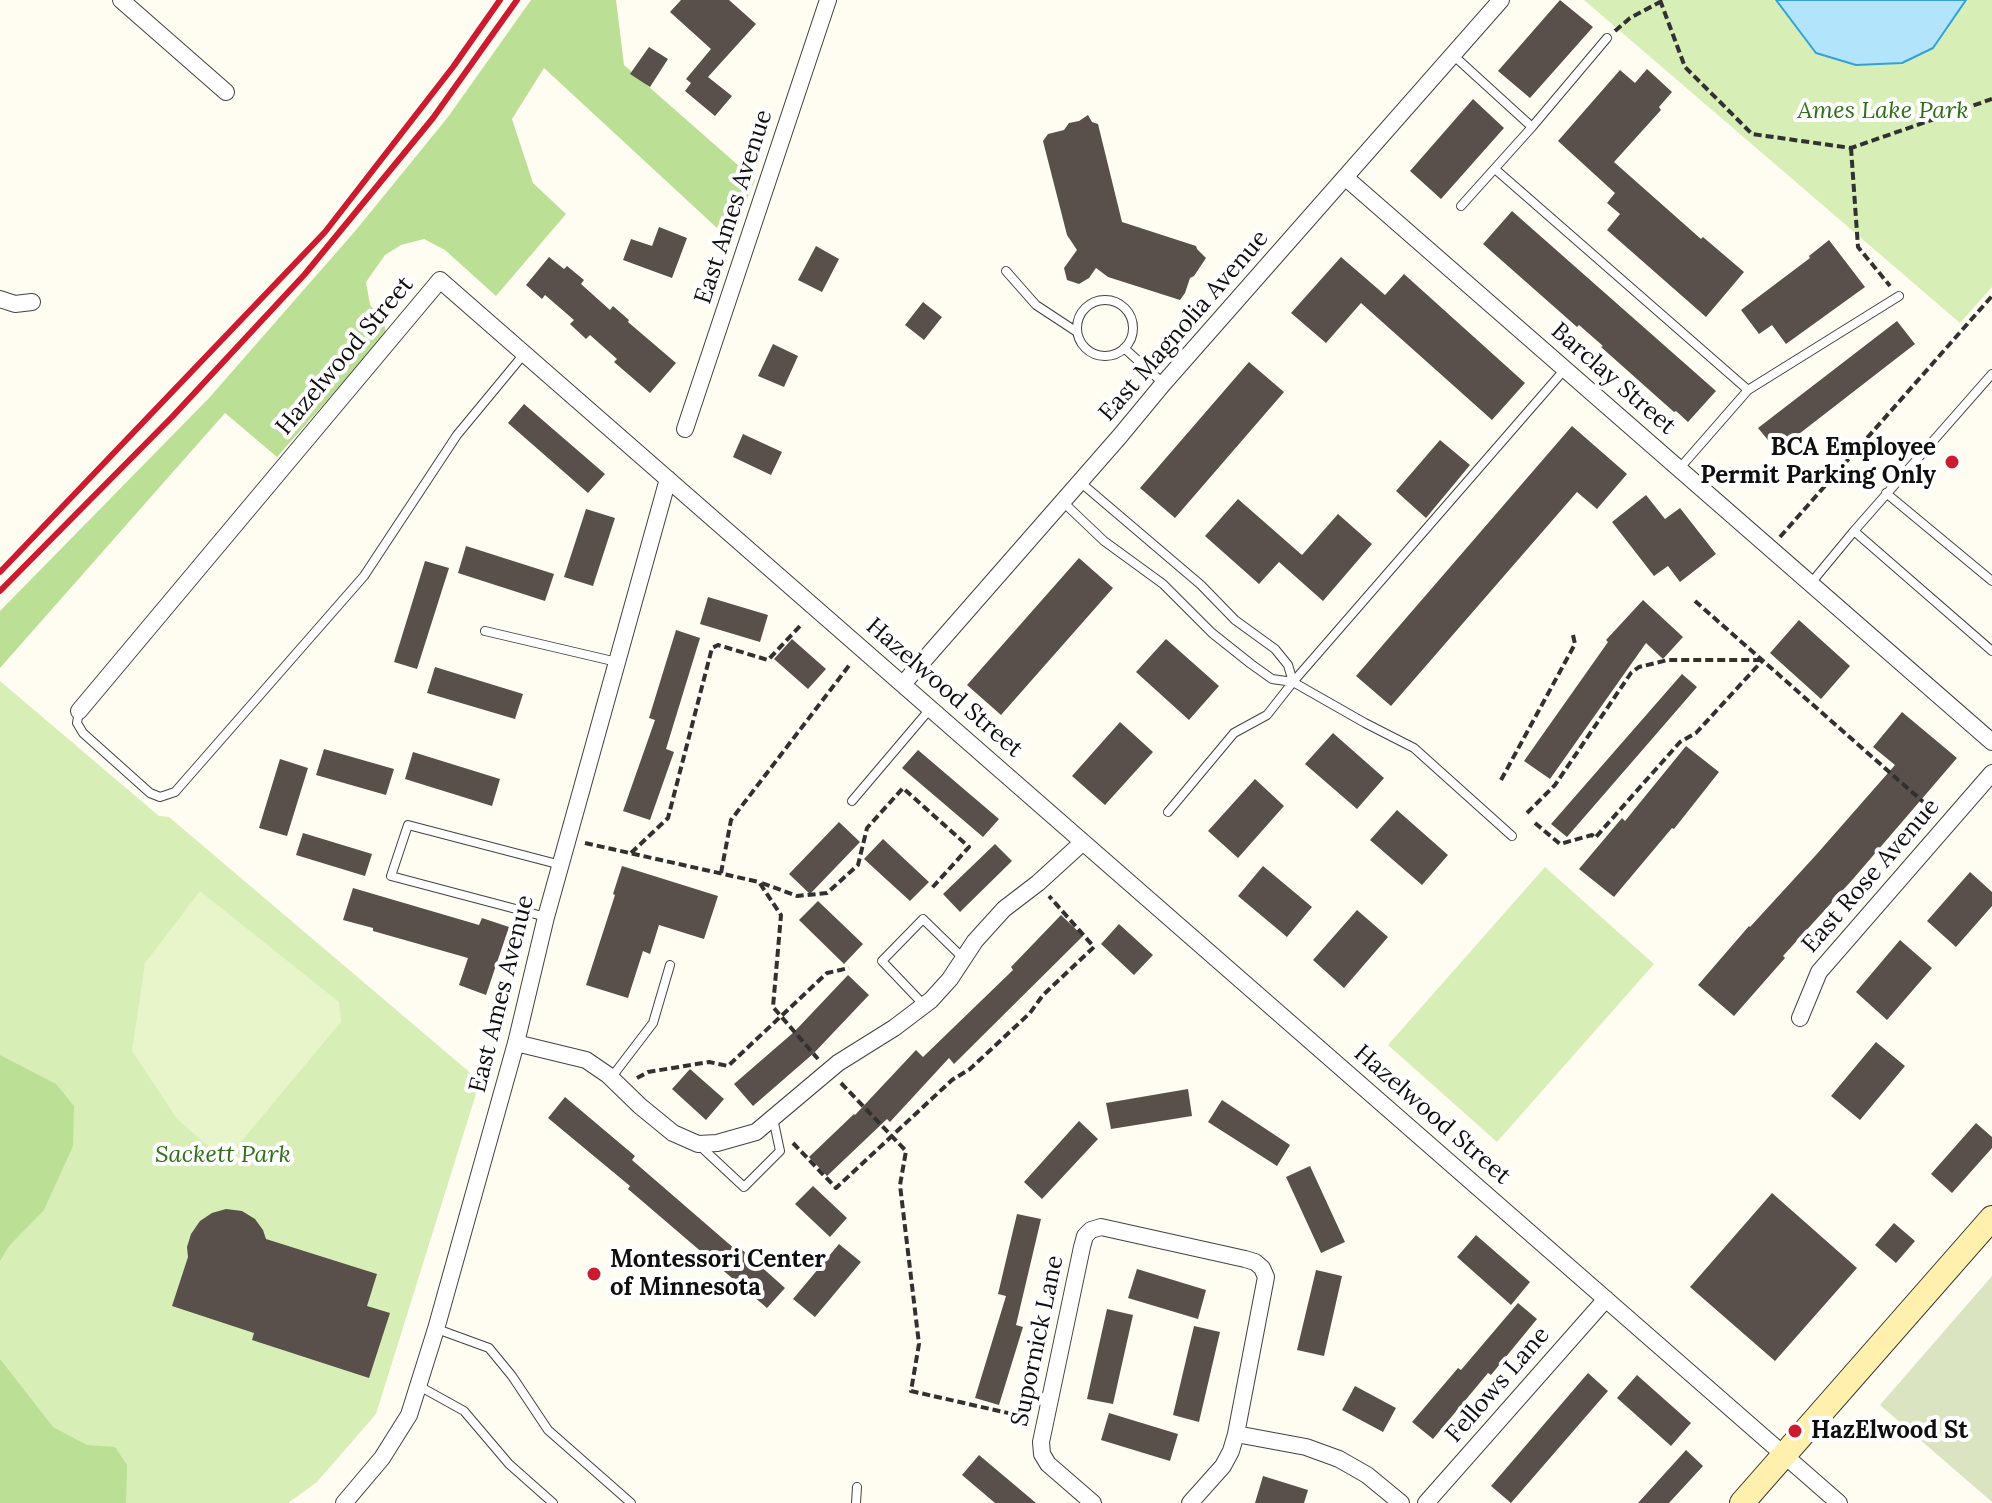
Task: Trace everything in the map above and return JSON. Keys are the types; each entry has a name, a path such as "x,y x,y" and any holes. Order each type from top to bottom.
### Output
{"main road":[{"path":"1742,1503 1992,1218"}],"street":[{"path":"121,0 226,92"},
{"name":"East Ames Avenue","path":"685,429 828,0"},
{"name":"East Magnolia Avenue","path":"903,684 1501,0"},
{"name":"Barclay Street","path":"1346,178 1992,742"},
{"name":"Hazelwood Street","path":"79,711 440,280 1837,1502"},
{"path":"0,299 15,304 32,302"},
{"name":"East Ames Avenue","path":"344,1503 382,1458 409,1415 516,1043 546,917 668,479"},
{"name":"East Rose Avenue","path":"1800,1018 1819,972 1992,773"},
{"path":"516,1043 586,1060 673,1133 698,1144 717,1143 756,1132 829,1071 924,1005 950,979 975,941 1004,909 1083,842"},
{"name":"Supornick Lane","path":"1093,1503 1048,1464 1042,1454 1041,1442 1083,1243 1091,1230 1101,1227 1255,1262 1266,1277 1231,1451 1223,1466 1190,1503"},
{"name":"Fellows Lane","path":"1426,1503 1606,1299"},
{"path":"1236,1434 1306,1447 1339,1459 1367,1475 1401,1503"}],"lane":[{"path":"1461,206 1607,38"},
{"path":"1453,55 1532,127"},
{"path":"1495,169 1748,390"},
{"path":"1006,271 1036,305 1077,332 1085,347 1092,352 1109,356 1124,348 1133,331 1132,321 1122,306 1113,301 1095,302 1081,315 1077,332"},
{"path":"1679,469 1748,390 1899,296"},
{"path":"1124,348 1163,384"},
{"path":"79,711 77,723 83,733 150,793 160,797 175,792 364,576 457,435 525,354"},
{"path":"1168,812 1234,733 1267,715 1565,369"},
{"path":"1811,583 1992,374"},
{"path":"1080,482 1201,585 1235,620 1275,649 1288,665 1293,682"},
{"path":"1886,493 1991,578"},
{"path":"1063,502 1104,541 1163,584 1212,633 1251,664 1272,679 1293,682 1414,748 1512,836"},
{"path":"1854,531 1992,651"},
{"path":"485,631 617,662"},
{"path":"852,801 930,708"},
{"path":"546,917 391,876 408,825 562,865"},
{"path":"924,1005 882,961 923,919 964,958"},
{"path":"616,1083 653,1023 670,965"},
{"path":"698,1144 744,1187 780,1151 773,1118"},
{"path":"436,1329 489,1348 548,1430 631,1503"},
{"path":"418,1385 464,1411 509,1464 553,1503"},
{"path":"856,1503 857,1487"}],"path":[{"path":"1607,38 1630,18 1660,1 1685,67 1752,134 1851,148 1992,99"},
{"path":"1851,148 1858,247 1899,296"},
{"path":"1770,548 1992,296"},
{"path":"1695,601 1948,824"},
{"path":"631,853 668,818 712,648 718,645 768,660 800,626"},
{"path":"1501,780 1575,644 1573,635"},
{"path":"721,873 731,820 862,648"},
{"path":"1527,813 1555,785 1631,673 1639,667 1668,660 1763,660"},
{"path":"1535,823 1560,844 1592,835 1595,838 1680,742 1696,733 1763,660"},
{"path":"568,839 759,882 797,896 827,893 858,865 867,828 903,788 969,847 931,889"},
{"path":"759,882 781,915 773,1007 906,1151 900,1185 919,1344 911,1391 1044,1421"},
{"path":"778,1138 788,1137 836,1188 952,1080 970,1069 1030,1013 1043,995 1094,947 1038,883"},
{"path":"616,1083 648,1072 709,1062 728,1066 827,973 849,968"}],"green space":[{"path":"531,0 616,0 624,65 755,180 730,240 544,68 512,119 533,183 566,214 496,296 445,250 424,239 401,245 385,255 366,282 370,305 384,322 386,334 277,457 225,413 0,668 0,611 209,398 356,230 448,117"},
{"name":"Ames Lake Park","path":"1584,0 1992,0 1992,287 1960,323"},
{"name":"Sackett Park","path":"0,681 159,816 169,817 480,1081 376,1414 317,1482 288,1503 0,1503"},
{"path":"1545,867 1654,964 1497,1142 1388,1045"},
{"path":"200,891 339,1002 341,1022 225,1161 177,1119 132,1051 145,963"},
{"path":"0,1055 56,1084 74,1106 73,1146 44,1210 9,1246 0,1261"},
{"path":"1992,1276 1992,1502 1880,1405"},
{"path":"0,1359 53,1427 87,1445 115,1447 127,1465 126,1503 0,1503"}],"water":[{"path":"1776,0 1966,0 1933,48 1902,63 1856,65 1816,53"}],"building":[{"path":"681,0 729,0 756,24 708,77 732,96 715,116 685,91 691,83 686,79 711,49 670,12"},
{"path":"1560,0 1593,27 1530,98 1498,71"},
{"path":"649,47 668,59 650,87 630,74"},
{"path":"1647,69 1672,92 1659,107 1661,110 1614,162 1701,239 1703,237 1744,272 1706,317 1607,230 1620,214 1607,203 1615,193 1558,141 1620,70 1635,83"},
{"path":"1473,99 1504,128 1441,199 1410,171"},
{"path":"1088,115 1092,122 1098,124 1122,222 1196,246 1206,258 1190,278 1180,300 1108,277 1096,268 1089,278 1079,284 1067,280 1064,268 1077,250 1067,235 1043,141 1048,134 1064,130 1069,123"},
{"path":"1512,211 1716,391 1688,422 1483,244"},
{"path":"659,227 687,238 672,278 623,260 631,239 652,246"},
{"path":"1829,240 1865,287 1786,344 1772,325 1759,334 1741,310"},
{"path":"816,246 839,259 822,292 798,280"},
{"path":"549,257 584,280 581,284 610,310 613,306 676,363 650,393 614,362 617,359 590,335 586,339 570,324 574,320 545,295 542,299 526,285"},
{"path":"1341,257 1385,295 1404,274 1525,383 1492,420 1361,303 1326,343 1291,313"},
{"path":"923,302 942,317 924,340 905,325"},
{"path":"1897,321 1915,344 1777,451 1758,428"},
{"path":"773,344 798,356 784,387 758,376"},
{"path":"1249,362 1284,392 1175,518 1140,488"},
{"path":"524,404 605,474 588,493 508,423"},
{"path":"1572,426 1627,474 1597,509 1577,492 1391,706 1356,676"},
{"path":"743,434 782,452 771,475 733,457"},
{"path":"1440,440 1470,465 1426,518 1396,491"},
{"path":"1646,495 1665,519 1680,508 1716,554 1680,582 1668,566 1654,576 1612,522"},
{"path":"1238,499 1302,555 1338,514 1372,544 1323,601 1279,562 1259,584 1205,536"},
{"path":"586,509 615,518 593,586 564,577"},
{"path":"466,546 554,574 545,601 458,573"},
{"path":"1079,558 1113,588 1001,715 967,685"},
{"path":"425,561 449,568 417,669 394,662"},
{"path":"708,597 768,615 760,642 700,624"},
{"path":"1643,600 1683,637 1663,659 1646,643 1550,779 1524,761 1608,642 1606,640"},
{"path":"1799,620 1850,666 1821,699 1770,653"},
{"path":"676,630 700,638 666,749 674,752 650,820 623,811 655,720 649,718"},
{"path":"792,639 826,669 808,689 774,659"},
{"path":"1166,639 1219,686 1189,720 1136,672"},
{"path":"435,667 523,694 515,719 427,693"},
{"path":"1682,674 1697,687 1567,837 1551,824"},
{"path":"1902,712 1957,758 1734,1016 1698,985 1895,765 1873,747"},
{"path":"1120,722 1153,752 1105,805 1072,776"},
{"path":"1333,733 1384,778 1357,809 1305,764"},
{"path":"1686,746 1719,772 1614,897 1579,869 1622,818 1625,821"},
{"path":"324,749 394,769 386,795 316,775"},
{"path":"918,750 999,819 983,837 902,768"},
{"path":"413,752 500,779 492,806 405,779"},
{"path":"280,759 308,768 287,836 259,828"},
{"path":"1255,779 1284,806 1238,858 1208,831"},
{"path":"1397,810 1448,855 1422,885 1370,840"},
{"path":"839,822 860,842 810,894 789,874"},
{"path":"303,833 372,854 365,876 296,855"},
{"path":"883,839 929,882 910,901 864,859"},
{"path":"995,844 1012,861 960,912 943,894"},
{"path":"622,866 718,896 704,939 659,925 650,954 643,951 628,998 586,985"},
{"path":"1263,866 1312,907 1287,937 1238,896"},
{"path":"1970,872 1992,892 1992,906 1956,947 1927,921"},
{"path":"353,888 479,925 482,918 509,927 486,995 459,985 468,958 343,920"},
{"path":"818,901 863,944 844,964 799,920"},
{"path":"1357,910 1388,937 1344,988 1313,960"},
{"path":"1061,915 1083,936 954,1064 949,1058 890,1122 887,1119 827,1176 809,1157 855,1115 916,1050 923,1057 1013,970 1011,967"},
{"path":"1119,924 1153,955 1134,975 1101,944"},
{"path":"1900,940 1932,968 1887,1020 1856,992"},
{"path":"848,975 869,995 814,1053 753,1106 734,1084 794,1032"},
{"path":"1876,1042 1905,1066 1860,1120 1831,1096"},
{"path":"690,1069 724,1099 706,1120 672,1089"},
{"path":"1188,1089 1192,1116 1111,1129 1106,1103"},
{"path":"565,1097 635,1156 632,1160 785,1288 767,1308 548,1118"},
{"path":"1222,1100 1290,1145 1277,1166 1208,1122"},
{"path":"1079,1121 1098,1139 1042,1199 1024,1182"},
{"path":"1976,1123 1992,1137 1992,1148 1952,1193 1931,1174"},
{"path":"1310,1166 1345,1242 1321,1253 1286,1177"},
{"path":"813,1186 847,1218 830,1237 795,1204"},
{"path":"1772,1193 1857,1268 1775,1361 1690,1287"},
{"path":"226,1209 242,1211 255,1219 266,1239 377,1274 367,1306 390,1313 369,1378 252,1340 254,1333 172,1306 188,1257 191,1234 200,1221"},
{"path":"1017,1214 1041,1219 1016,1325 1023,1327 999,1405 975,1398 1006,1296 998,1294"},
{"path":"1894,1223 1915,1241 1896,1263 1875,1245"},
{"path":"1476,1235 1530,1282 1511,1305 1457,1257"},
{"path":"839,1244 861,1262 815,1317 793,1299"},
{"path":"1137,1269 1206,1290 1198,1319 1128,1298"},
{"path":"1316,1270 1342,1276 1324,1356 1297,1350"},
{"path":"1518,1303 1537,1319 1433,1439 1412,1422"},
{"path":"1107,1309 1133,1315 1113,1404 1087,1399"},
{"path":"1194,1326 1220,1332 1199,1422 1173,1415"},
{"path":"1588,1373 1608,1391 1511,1503 1491,1486"},
{"path":"1637,1375 1691,1423 1671,1446 1617,1398"},
{"path":"1355,1386 1396,1408 1383,1432 1342,1410"},
{"path":"1109,1413 1178,1434 1170,1461 1101,1440"},
{"path":"1686,1450 1703,1466 1669,1503 1638,1503"},
{"path":"979,1455 1036,1503 995,1503 962,1475"},
{"path":"1263,1476 1308,1490 1304,1503 1255,1503"}],"railway":[{"path":"0,572 325,232 453,67 500,0"},
{"path":"0,591 173,416 305,274 433,118 517,0"}],"place":[{"name":"BCA Employee Permit Parking Only","path":"1952,462"},
{"name":"Montessori Center of Minnesota","path":"594,1274"},
{"name":"HazElwood St","path":"1795,1431"}]}
